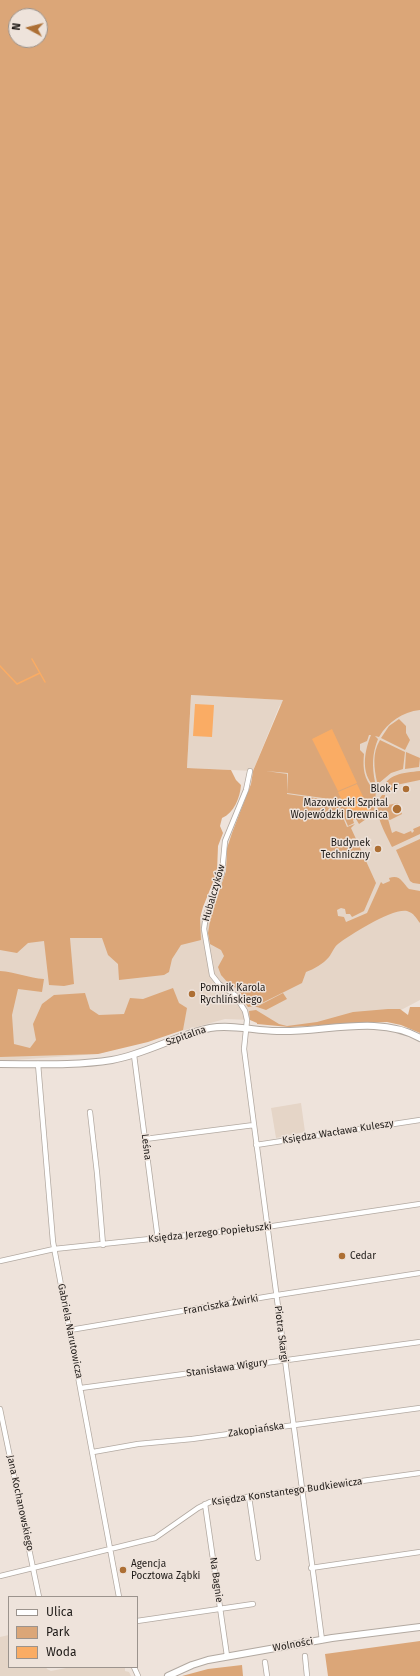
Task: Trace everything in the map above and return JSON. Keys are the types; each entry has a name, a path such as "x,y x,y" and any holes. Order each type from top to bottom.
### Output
{"street":[{"name":"Hubalczyków","path":"246,1029 247,1018 243,1006 235,995 219,984 212,975 204,929 206,915 222,873 225,841 246,790 250,771"},
{"name":"Szpitalna","path":"0,1064 38,1064 111,1060 134,1054 211,1028 290,1031 383,1026 403,1030 420,1038"},
{"name":"Piotra Skargi","path":"246,1029 244,1049 266,1227 322,1640"},
{"name":"Leśna","path":"134,1054 158,1240"},
{"name":"Gabriela Narutowicza","path":"38,1064 54,1249 119,1596"},
{"path":"90,1112 103,1245"},
{"name":"Księdza Wacława Kuleszy","path":"256,1145 420,1120"},
{"path":"145,1139 254,1125"},
{"name":"Księdza Jerzego Popiełuszki","path":"0,1261 54,1249 158,1240 266,1227 420,1204"},
{"name":"Franciszka Żwirki","path":"70,1330 420,1273"},
{"name":"Stanisława Wigury","path":"81,1388 420,1342"},
{"name":"Zakopiańska","path":"93,1452 138,1444 192,1439 420,1408"},
{"name":"Jana Kochanowskiego","path":"0,1409 39,1596"},
{"name":"Księdza Konstantego Budkiewicza","path":"0,1576 157,1537 205,1504 420,1473"},
{"path":"250,1497 258,1558"},
{"name":"Na Bagnie","path":"205,1504 227,1656"},
{"path":"312,1568 420,1552"},
{"path":"138,1621 253,1604"},
{"name":"Wolności","path":"168,1676 192,1665 227,1656 322,1640 420,1627"},
{"path":"305,1656 307,1676"},
{"path":"265,1662 267,1676"}],"shaded area":[{"path":"191,695 284,700 279,707 253,771 187,768"},
{"path":"292,700 420,706 420,1000 382,1020 289,1027 251,1020 225,1019 98,1054 0,1061 0,915 209,915 229,872"},
{"path":"301,1103 305,1132 276,1138 271,1108"},
{"path":"8,1635 8,1668 46,1668 51,1671 66,1668 125,1668 125,1671 129,1672 131,1676 0,1676 0,1637"}],"green space":[{"path":"0,0 420,0 420,710 401,715 391,722 379,737 375,736 378,739 373,760 375,782 371,783 365,766 367,747 371,735 369,735 367,741 360,744 360,750 364,754 364,766 366,777 370,785 375,784 376,792 374,816 369,817 359,824 356,819 353,820 354,823 348,826 337,800 287,794 336,801 347,827 355,824 351,828 376,883 364,911 352,917 350,914 346,914 345,909 341,908 337,910 338,916 344,917 346,922 367,913 381,882 383,884 390,881 389,878 396,877 400,879 409,889 420,891 420,923 413,914 407,911 400,911 382,918 361,929 338,944 324,962 306,972 302,983 258,1005 242,995 238,989 229,984 221,975 218,967 224,956 221,950 210,944 208,933 211,915 226,871 227,848 232,833 251,784 253,771 283,700 191,695 187,768 231,770 236,780 241,785 236,804 230,813 222,818 220,826 223,833 218,846 217,872 200,918 201,940 181,945 172,959 169,972 164,975 119,980 118,964 108,955 102,938 70,938 74,984 64,986 49,985 44,941 28,943 17,953 0,950","holes":["266,771 288,773 287,793 287,774"]},
{"path":"399,719 406,726 406,733 410,740 405,750 381,738 389,726"},
{"path":"380,740 405,752 403,769 391,773 379,783 377,782 374,761 377,745"},
{"path":"406,752 420,758 419,767 405,769"},
{"path":"420,771 420,780 396,785 391,791 381,792 387,781 396,775"},
{"path":"382,795 385,795 386,807 388,805 398,803 402,814 390,820 388,819 392,833 396,831 404,834 411,831 412,833 414,831 413,829 420,826 420,834 392,847 383,829 378,814 379,801"},
{"path":"420,839 420,884 410,881 396,850"},
{"path":"0,971 44,979 42,992 18,989 12,1015 14,1044 30,1048 36,1040 33,1024 42,1004 54,995 85,993 90,1009 99,1015 124,1014 130,998 143,999 173,988 179,1003 187,1008 183,1030 148,1042 98,1054 0,1057"},
{"path":"283,993 287,999 266,1010 254,1006 248,1007 240,995 258,1006"},
{"path":"410,1007 420,1007 420,1033 401,1025 387,1022 289,1027 257,1024 250,1020 249,1011 256,1010 279,1024 287,1026 317,1022 353,1012 400,1009 408,1015"},
{"path":"420,1641 420,1676 328,1676 325,1654"},
{"path":"242,1665 243,1676 182,1676 208,1669"}],"water":[{"path":"195,704 214,705 212,737 193,736"},
{"path":"332,729 357,783 338,791 312,739"},
{"path":"357,784 370,811 351,820 338,792"}],"waterway":[{"path":"32,659 45,682"},
{"path":"0,666 17,684 40,673"}],"place":[{"name":"Blok F","path":"406,789"},
{"name":"Mazowiecki Szpital Wojewódzki Drewnica","path":"397,809"},
{"name":"Budynek Techniczny","path":"378,849"},
{"name":"Pomnik Karola Rychlińskiego","path":"192,994"},
{"name":"Cedar","path":"342,1256"},
{"name":"Agencja Pocztowa Ząbki","path":"123,1570"}]}
